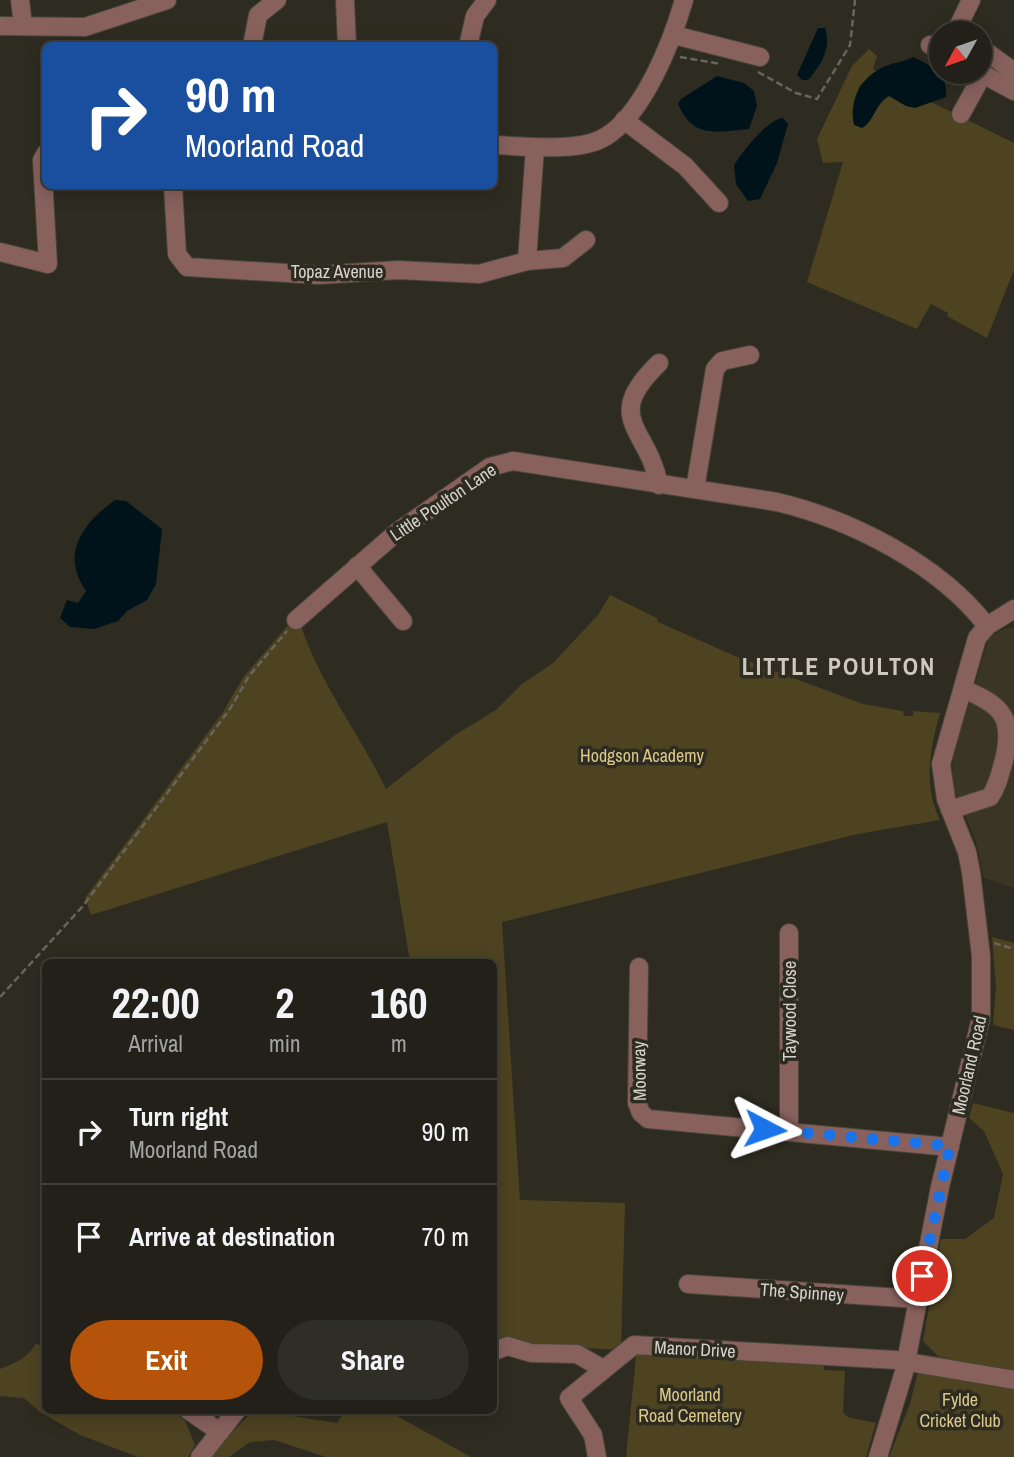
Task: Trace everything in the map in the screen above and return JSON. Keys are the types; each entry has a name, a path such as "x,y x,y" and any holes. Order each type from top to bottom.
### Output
{"street":[{"path":"20,0 23,25"},
{"path":"0,26 85,27 167,0"},
{"path":"252,42 253,7 276,0"},
{"path":"345,0 347,42"},
{"path":"469,42 475,16 487,0"},
{"path":"497,145 581,145 605,137 624,120 652,81 674,35 684,0"},
{"path":"964,21 971,0"},
{"path":"85,27 85,42"},
{"path":"674,35 755,63"},
{"path":"992,56 1014,72"},
{"path":"992,79 1014,91"},
{"path":"961,114 976,84"},
{"path":"624,120 685,166 719,203"},
{"path":"527,261 535,147"},
{"path":"0,252 57,265 46,189"},
{"name":"Topaz Avenue","path":"173,189 177,254 187,267 318,275 398,270 480,274 527,261 563,258 586,240"},
{"path":"695,489 715,369 722,361 750,355"},
{"path":"659,363 640,382 629,413 632,427 655,462 659,485"},
{"name":"Little Poulton Lane","path":"296,620 408,524 499,463 513,461 777,502 815,511 853,526 952,589 987,626"},
{"path":"357,566 403,621"},
{"path":"987,626 1013,612"},
{"name":"Moorland Road","path":"877,1457 906,1363 950,1146 980,1026 983,998 980,939 967,852 950,810 942,779 942,753 977,638 987,626"},
{"path":"950,810 990,797 997,783 1009,741 1006,718 1001,710 963,689"},
{"name":"Taywood Close","path":"789,933 789,1130"},
{"name":"Moorway","path":"639,967 637,1103 641,1113 659,1122 789,1130 950,1146"},
{"name":"The Spinney","path":"686,1282 917,1299"},
{"name":"Manor Drive","path":"597,1457 593,1435 569,1398 634,1345 906,1363 1014,1380"},
{"path":"497,1350 508,1346 531,1353 577,1354 603,1369"},
{"path":"194,1414 220,1432"},
{"path":"200,1457 234,1414"}],"path":[{"path":"755,63 796,93 817,99 850,45 855,0"},
{"path":"666,52 689,60 727,65"},
{"path":"0,997 83,906 230,709 249,676 296,620"},
{"path":"980,939 1014,949"}],"shaded area":[{"path":"1006,628 1014,628 1014,888 984,878 976,841 954,790 952,778 953,757 988,641 992,635"}],"green space":[{"path":"869,49 877,56 873,69 877,72 859,86 852,113 870,117 879,101 890,96 913,106 931,102 1014,143 1014,270 987,338 931,304 917,329 807,282 843,162 823,163 817,139 852,66"},
{"name":"Hodgson Academy","path":"610,595 657,618 658,622 735,656 863,704 903,711 904,716 913,716 913,711 940,713 933,740 930,780 931,794 940,820 858,834 502,922 520,1200 625,1203 621,1350 506,1343 497,1346 497,959 410,959 387,822 91,915 85,898 223,712 244,676 290,623 301,626 329,688 386,789 455,735 496,710 522,684 553,663 598,615"},
{"path":"992,937 1014,943 1014,1030 993,1025 996,987"},
{"name":"Fylde Cricket Club","path":"973,1103 1014,1113 1014,1457 889,1457 910,1404 922,1355 951,1358 938,1356 923,1341 941,1239 965,1239 994,1218 1003,1174 984,1131 969,1118"},
{"path":"35,1344 42,1345 42,1413 24,1398 0,1396 0,1369 33,1349"},
{"name":"Moorland Road Cemetery","path":"637,1347 824,1360 824,1370 845,1371 843,1412 848,1417 876,1423 866,1457 626,1457"},
{"path":"43,1414 176,1414 185,1420 195,1445 188,1457 138,1457 80,1435"},
{"path":"250,1414 280,1414 337,1423 343,1414 393,1414 471,1457 326,1457 274,1440 250,1442 229,1457 208,1457"}],"water":[{"path":"818,28 825,28 826,49 813,74 808,80 802,80 797,75"},
{"path":"913,57 929,66 929,84 945,84 946,97 915,108 889,96 866,125 862,128 854,125 853,106 864,82 877,70"},
{"path":"717,76 744,83 754,91 757,106 749,129 707,131 698,128 684,115 678,104 681,99"},
{"path":"783,118 788,124 777,163 760,199 748,201 736,184 734,165 763,130"},
{"path":"115,500 126,501 162,529 156,584 147,600 127,611 118,621 94,629 70,627 60,618 67,600 78,603 86,591 78,577 75,564 79,540 93,519"}],"district":[{"name":"LITTLE POULTON","path":"839,666"}],"route":[{"path":"765,1129 950,1146 922,1276"}]}
